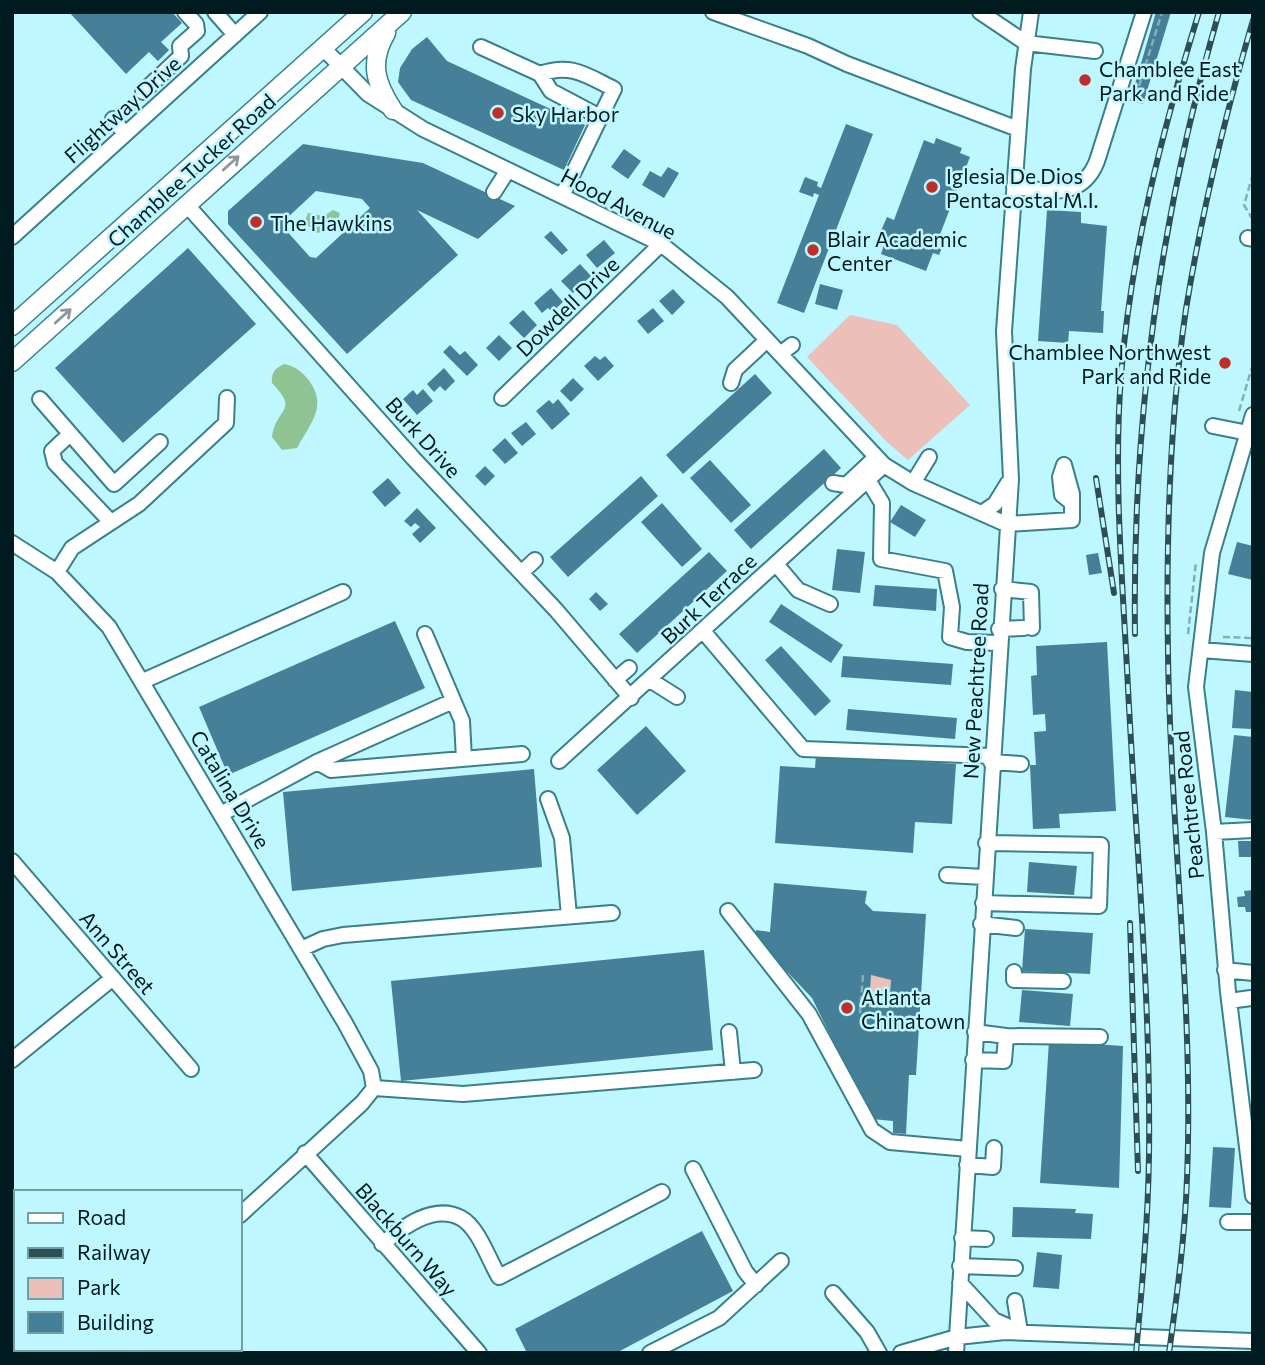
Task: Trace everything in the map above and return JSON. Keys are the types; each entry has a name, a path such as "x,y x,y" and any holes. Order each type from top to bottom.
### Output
{"main road":[{"name":"Chamblee Tucker Road","path":"12,326 363,12"},
{"name":"Chamblee Tucker Road","path":"12,362 398,16"},
{"path":"393,110 379,89 375,52 398,16"}],"street":[{"path":"143,92 181,56 180,46 197,31 196,24 186,12"},
{"path":"215,12 235,34"},
{"name":"Flightway Drive","path":"12,237 260,12"},
{"path":"712,12 808,46 847,64 1018,129"},
{"path":"980,12 1026,43 1094,51"},
{"name":"New Peachtree Road","path":"956,1353 991,759 1011,479 1003,331 1018,129 1031,12"},
{"path":"1014,187 1066,191 1087,179 1097,161 1144,12"},
{"path":"481,47 540,75 551,92 600,117"},
{"name":"Hood Avenue","path":"323,48 369,94 423,129 660,244 727,297 767,340 786,349 880,461 913,483 1006,524"},
{"path":"540,75 558,68 571,69 614,89 562,197"},
{"path":"113,119 125,134"},
{"path":"494,192 508,170"},
{"name":"Burk Drive","path":"186,204 631,698"},
{"name":"Dowdell Drive","path":"502,398 660,244"},
{"path":"731,383 735,370 767,340"},
{"path":"57,572 72,548 139,504 226,423 227,398"},
{"path":"40,400 114,484 160,442"},
{"name":"Peachtree Road","path":"1252,1187 1228,1001 1214,832 1196,687 1212,553 1253,415"},
{"path":"1213,425 1248,433"},
{"path":"70,434 52,451 55,463 110,521"},
{"path":"913,483 929,457"},
{"path":"833,484 846,485 880,461"},
{"name":"Burk Terrace","path":"559,761 868,480 880,461"},
{"path":"982,513 995,504 1011,479"},
{"path":"868,480 882,503 881,559 945,571 952,607 950,637 967,642 1028,628 1031,592 1002,589"},
{"path":"1006,524 1072,520 1071,502"},
{"name":"Catalina Drive","path":"12,542 57,572 109,627 371,1071 373,1088"},
{"path":"521,573 535,560"},
{"path":"776,564 797,590 830,604"},
{"path":"143,681 343,592"},
{"path":"703,631 803,749 991,759 1021,764"},
{"path":"425,634 461,721 464,759"},
{"path":"1201,650 1253,654"},
{"path":"615,680 629,668"},
{"path":"650,680 677,697"},
{"path":"221,814 317,762 453,701"},
{"path":"317,762 331,770 522,754"},
{"path":"548,799 562,838 569,916"},
{"path":"1214,832 1253,830"},
{"path":"983,903 1099,906 1101,845 986,843"},
{"name":"Ann Street","path":"12,861 191,1069"},
{"path":"947,875 984,877"},
{"path":"728,911 809,1014 872,1130 890,1142 968,1149"},
{"path":"301,949 323,939 343,935 612,913"},
{"path":"981,924 1016,928"},
{"path":"1225,970 1253,973"},
{"path":"1014,972 1014,980 1063,981"},
{"path":"12,1060 113,978"},
{"path":"1228,1001 1251,998"},
{"path":"729,1032 733,1072"},
{"path":"975,1032 1006,1036 1100,1037"},
{"path":"973,1060 1004,1060 1006,1036"},
{"path":"242,1213 362,1103 373,1088 463,1094 754,1070"},
{"path":"967,1165 993,1167 994,1148"},
{"name":"Blackburn Way","path":"305,1153 479,1353"},
{"path":"692,1169 745,1271 756,1285"},
{"path":"382,1244 402,1227 426,1216 442,1214 461,1218 472,1229 499,1277 662,1192"},
{"path":"1228,1222 1253,1222"},
{"path":"962,1238 986,1239"},
{"path":"650,1353 719,1318 781,1261"},
{"path":"960,1266 1015,1268"},
{"path":"960,1283 994,1320 1020,1332"},
{"path":"834,1293 867,1332 879,1353"},
{"path":"1015,1301 1020,1332"},
{"path":"903,1352 957,1337 1020,1332 1253,1341"}],"path":[{"path":"1136,96 1162,12"},
{"path":"1253,174 1244,205 1253,220"},
{"path":"1214,637 1253,638"},
{"path":"863,975 860,1012 865,1017 888,1019"},
{"path":"920,1020 929,1021"}],"green space":[{"path":"850,315 897,325 970,405 908,460 886,441 807,357"},
{"path":"871,975 891,980 889,1008 869,1007"}],"shaded area":[{"path":"333,210 340,213 339,217 332,227 325,231 317,233 304,223 308,213 324,216"},
{"path":"284,364 297,369 307,378 317,397 317,405 312,422 297,448 282,450 272,437 285,405 280,392 272,383 272,376 278,367"}],"building":[{"path":"69,12 172,12 182,23 161,42 169,50 158,61 149,52 126,74"},
{"path":"1156,12 1171,12 1143,104 1130,101"},
{"name":"Sky Harbor","path":"427,37 447,61 585,125 564,170 411,100 398,82 400,68 412,49"},
{"name":"Blair Academic Center","path":"846,124 873,134 804,313 777,303 819,195 814,193 813,197 799,192 805,177 818,182 817,186 821,188"},
{"name":"Iglesia De Dios Pentacostal M.I.","path":"936,138 962,148 960,153 970,157 939,237 945,240 939,255 933,253 926,271 881,254 887,236 880,233 887,217 894,220 924,140 934,144"},
{"name":"The Hawkins","path":"303,144 423,163 515,206 478,239 417,210 458,255 347,354 228,224 228,211","holes":["316,191 362,199 370,208 316,258 310,257 284,228 285,220"]},
{"path":"624,149 641,161 628,179 611,167"},
{"path":"668,167 679,173 664,198 642,185 650,171 661,177"},
{"path":"1047,210 1081,212 1081,223 1107,226 1101,311 1104,311 1103,333 1069,331 1068,343 1038,341"},
{"path":"551,231 568,250 562,255 544,237"},
{"path":"604,240 615,253 597,268 586,255"},
{"path":"188,248 256,324 123,443 55,368"},
{"path":"580,264 591,276 573,293 561,281"},
{"path":"820,284 843,290 837,310 815,304"},
{"path":"551,288 563,302 552,312 548,308 542,313 534,303"},
{"path":"673,289 685,302 672,315 659,301"},
{"path":"653,308 664,321 648,334 637,321"},
{"path":"523,310 537,325 524,338 509,323"},
{"path":"499,335 512,348 499,361 486,348"},
{"path":"450,345 460,355 465,351 478,365 467,376 443,352"},
{"path":"595,356 600,360 605,356 614,366 598,381 584,366"},
{"path":"444,368 455,381 445,391 440,386 434,392 427,384"},
{"path":"755,374 772,393 683,474 666,455"},
{"path":"573,378 584,389 571,402 560,391"},
{"path":"423,389 433,401 417,415 403,399 413,390 417,395"},
{"path":"558,399 570,414 552,430 536,411 549,400 553,404"},
{"path":"526,422 536,434 522,446 511,433"},
{"path":"505,438 518,453 505,464 492,450"},
{"path":"824,449 841,468 751,549 734,530"},
{"path":"710,460 751,505 731,523 690,478"},
{"path":"485,466 495,476 485,486 475,476"},
{"path":"641,476 658,496 568,577 550,557"},
{"path":"388,478 401,493 385,507 372,492"},
{"path":"662,503 702,549 682,567 641,522"},
{"path":"901,505 926,520 915,537 890,522"},
{"path":"417,508 436,528 420,543 412,534 420,527 415,523 411,527 404,521"},
{"path":"1237,542 1253,546 1253,580 1228,574"},
{"path":"837,549 865,552 860,593 832,590"},
{"path":"709,552 727,571 637,653 619,634"},
{"path":"1098,553 1102,573 1089,575 1086,555"},
{"path":"875,585 937,589 936,611 873,606"},
{"path":"596,592 608,604 600,611 589,599"},
{"path":"781,604 843,645 831,663 769,622"},
{"path":"395,621 425,688 228,775 199,707"},
{"path":"1107,642 1116,811 1059,814 1060,828 1033,829 1030,765 1036,765 1034,732 1046,731 1045,714 1033,715 1031,676 1037,675 1036,646"},
{"path":"781,646 831,701 815,716 765,660"},
{"path":"843,656 953,664 951,685 841,677"},
{"path":"1235,690 1253,692 1251,729 1232,728"},
{"path":"848,709 957,718 955,739 846,730"},
{"path":"646,726 686,771 637,815 597,770"},
{"path":"1234,735 1253,737 1253,820 1225,817"},
{"path":"816,755 956,764 952,824 915,822 913,853 775,843 780,766 815,768"},
{"path":"534,769 542,867 292,891 283,792"},
{"path":"1238,841 1253,841 1253,857 1239,857"},
{"path":"1029,862 1077,866 1074,895 1027,892"},
{"name":"Atlanta Chinatown","path":"774,883 867,891 865,903 873,911 926,914 916,1075 909,1075 906,1134 893,1133 893,1121 872,1119 812,998 755,938 756,930 770,932","holes":["871,975 891,980 889,1008 869,1007"]},
{"path":"1253,890 1253,912 1246,912 1245,907 1238,907 1237,897 1245,896 1244,891"},
{"path":"1025,929 1093,933 1090,974 1022,971"},
{"path":"704,950 713,1050 401,1081 391,981"},
{"path":"1022,990 1073,994 1070,1026 1019,1022"},
{"path":"1049,1041 1123,1046 1119,1188 1040,1183"},
{"path":"1213,1147 1235,1148 1231,1208 1209,1207"},
{"path":"1013,1207 1076,1209 1075,1213 1093,1214 1091,1239 1012,1237"},
{"path":"702,1231 733,1291 616,1353 527,1353 515,1329"},
{"path":"1037,1252 1062,1255 1059,1289 1033,1287"},
{"path":"14,1262 12,1306 12,1263"}],"railway":[{"path":"1136,1353 1147,1205 1149,1098 1120,533 1119,415 1126,329 1140,238 1161,147 1199,12"},
{"path":"1135,634 1139,476 1154,320 1181,165 1219,12"},
{"path":"1169,1353 1184,1222 1188,1112 1185,981 1168,653 1168,524 1172,438 1180,352 1199,236 1253,20"},
{"path":"1096,478 1114,593"},
{"path":"1130,923 1138,1171"}],"place":[{"name":"Chamblee East Park and Ride","path":"1085,80"},
{"name":"Sky Harbor","path":"498,113"},
{"name":"Iglesia De Dios Pentacostal M.I.","path":"932,187"},
{"name":"The Hawkins","path":"256,222"},
{"name":"Blair Academic Center","path":"813,250"},
{"name":"Chamblee Northwest Park and Ride","path":"1225,363"},
{"name":"Atlanta Chinatown","path":"847,1008"}]}
